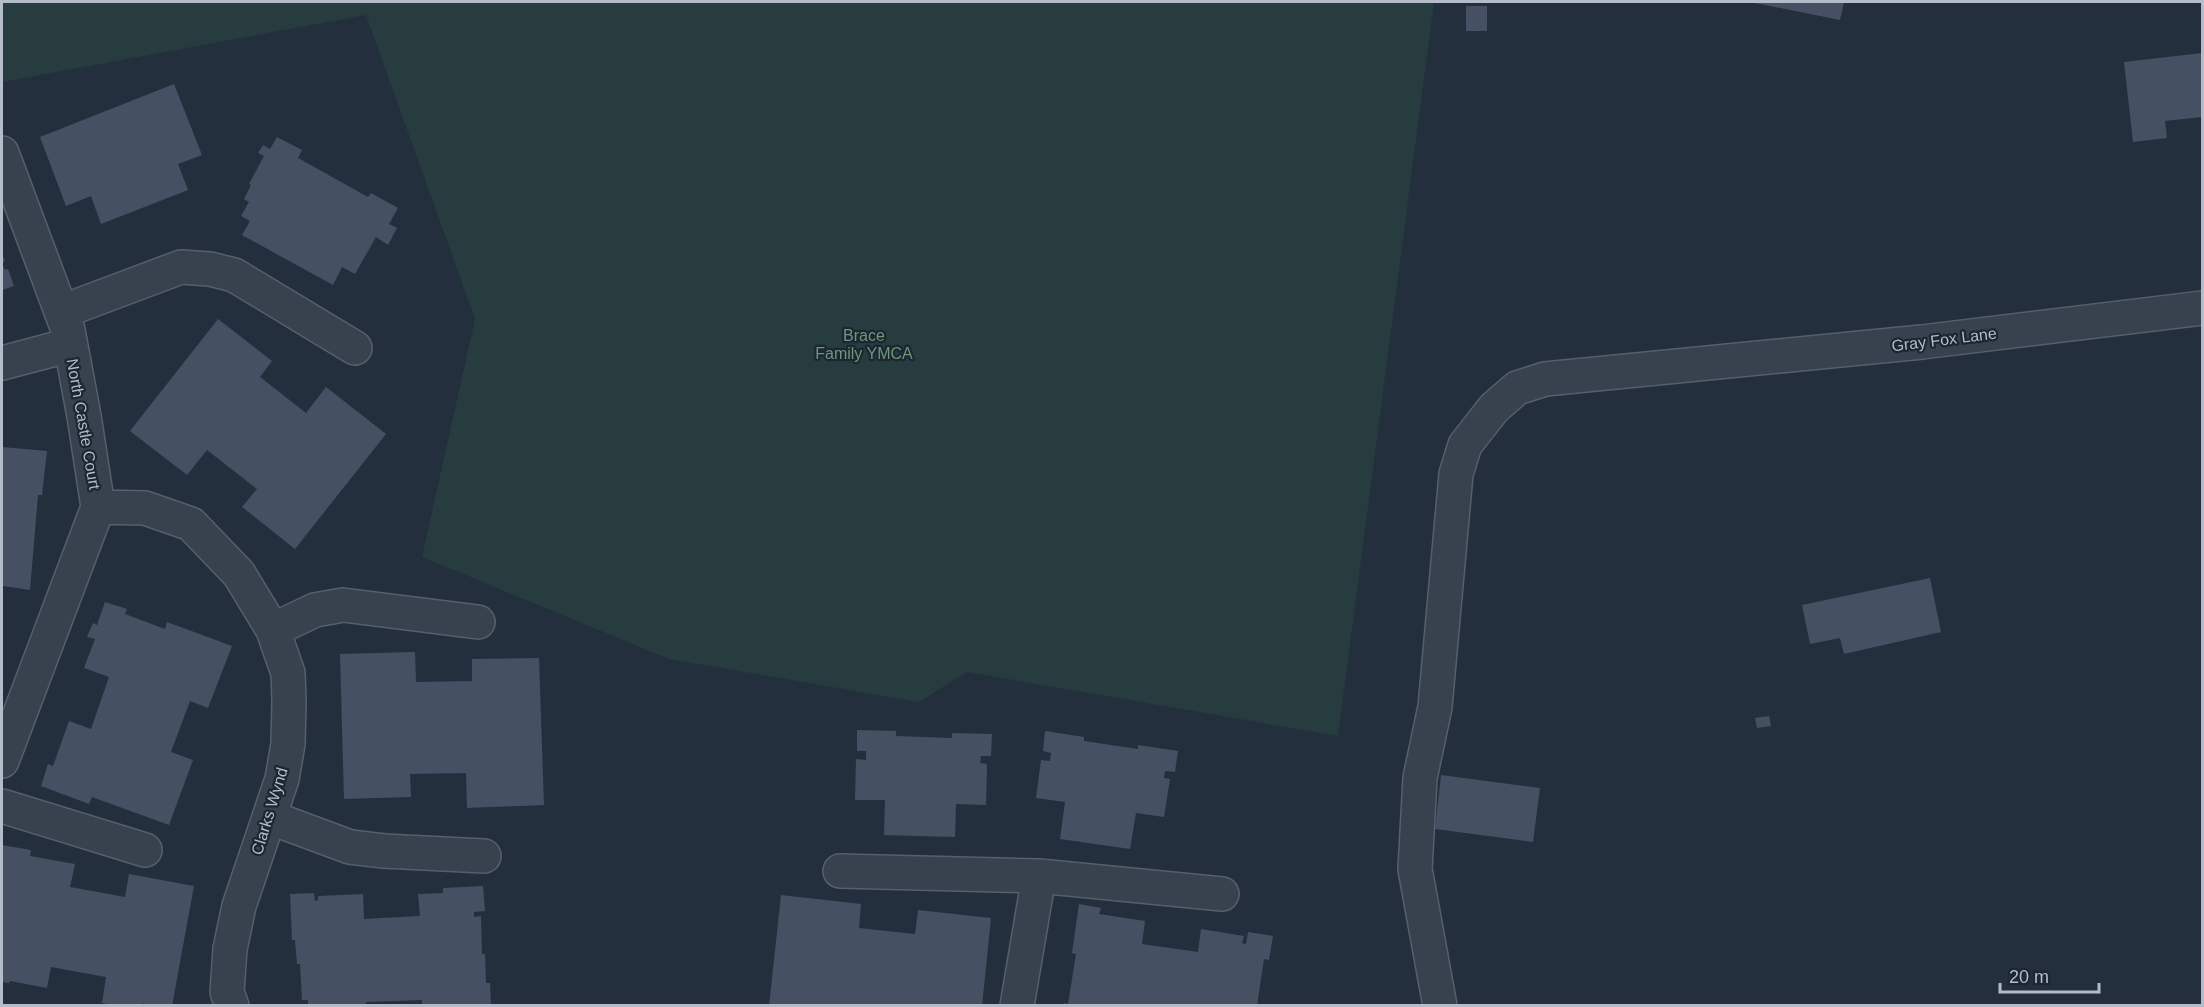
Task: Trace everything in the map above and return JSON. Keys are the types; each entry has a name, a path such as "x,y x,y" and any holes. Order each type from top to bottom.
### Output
{"street":[{"name":"North Castle Court","path":"2,153 68,330 98,507 2,761"},
{"path":"61,312 182,267 210,269 234,275 355,348"},
{"name":"Gray Fox Lane","path":"1440,1005 1415,869 1419,778 1435,707 1456,474 1465,445 1494,408 1517,388 1545,379 1922,342 2202,308"},
{"path":"2,363 70,345"},
{"name":"Clarks Wynd","path":"98,507 145,508 190,524 239,574 273,630 288,673 288,744 282,779 239,906 230,950 227,992 232,1005"},
{"path":"273,630 315,610 343,605 478,622"},
{"path":"2,806 145,850"},
{"path":"269,817 350,847 484,856"},
{"path":"840,871 1039,876 1222,894"},
{"path":"1017,1005 1039,876"}],"green space":[{"name":"Brace Family YMCA","path":"2,2 1434,2 1338,736 967,672 919,702 669,659 422,557 475,319 366,15 2,82"}],"building":[{"path":"1755,2 1844,2 1840,20"},
{"path":"1466,6 1487,6 1487,31 1466,31"},
{"path":"2202,53 2202,117 2165,121 2167,138 2133,142 2124,62"},
{"path":"174,84 202,155 178,164 188,190 101,224 91,196 66,206 40,137"},
{"path":"277,137 302,150 298,158 368,197 371,193 398,208 389,224 397,228 388,245 376,237 355,274 342,267 333,285 242,235 250,221 241,216 249,202 244,199 264,156 258,153 263,145 270,149"},
{"path":"2,263 5,270 8,269 14,286 2,290"},
{"path":"218,319 272,361 260,377 306,413 326,387 386,434 295,549 242,507 257,489 207,450 187,475 130,431"},
{"path":"2,447 47,451 42,495 38,495 30,590 3,586 2,581"},
{"path":"1930,578 1941,632 1844,654 1840,638 1810,644 1802,605"},
{"path":"105,602 127,609 125,614 165,629 167,622 232,646 208,708 190,701 171,752 193,760 169,825 92,797 89,804 41,786 48,764 53,766 69,721 91,729 109,677 84,668 95,639 87,637 93,623 97,625"},
{"path":"415,652 416,682 472,681 472,659 539,658 544,805 467,808 466,773 410,774 411,797 344,799 340,654"},
{"path":"1769,716 1771,726 1757,728 1755,718"},
{"path":"857,730 896,731 896,736 952,738 952,733 992,734 991,756 981,756 980,763 987,764 986,805 956,804 955,837 884,835 885,800 855,800 856,759 866,760 866,751 857,751"},
{"path":"1045,731 1084,737 1084,741 1138,749 1138,745 1178,751 1175,772 1165,771 1164,778 1170,779 1164,817 1136,813 1130,849 1060,839 1065,802 1036,798 1041,760 1050,761 1051,753 1043,751"},
{"path":"1441,775 1540,788 1533,842 1435,829"},
{"path":"2,845 31,850 30,856 75,864 70,887 125,897 129,874 194,886 172,1006 147,1006 143,1003 142,1006 118,1006 102,1003 106,977 51,967 47,988 10,981 9,983 2,982"},
{"path":"483,886 485,911 474,912 474,917 481,916 482,954 485,954 486,983 490,983 491,1006 422,1006 422,1000 366,1002 366,1006 308,1006 308,1000 302,1000 300,964 297,964 295,940 292,940 290,894 314,893 315,901 318,900 318,896 363,894 364,919 420,916 418,894 443,893 443,888"},
{"path":"781,895 861,904 859,928 915,934 918,910 991,918 982,1006 769,1006"},
{"path":"1079,904 1101,908 1099,914 1145,921 1142,944 1198,952 1201,929 1244,936 1242,943 1246,944 1248,932 1273,936 1269,960 1264,959 1257,1006 1064,1006 1064,1003 1068,1004 1076,954 1072,953"}]}
